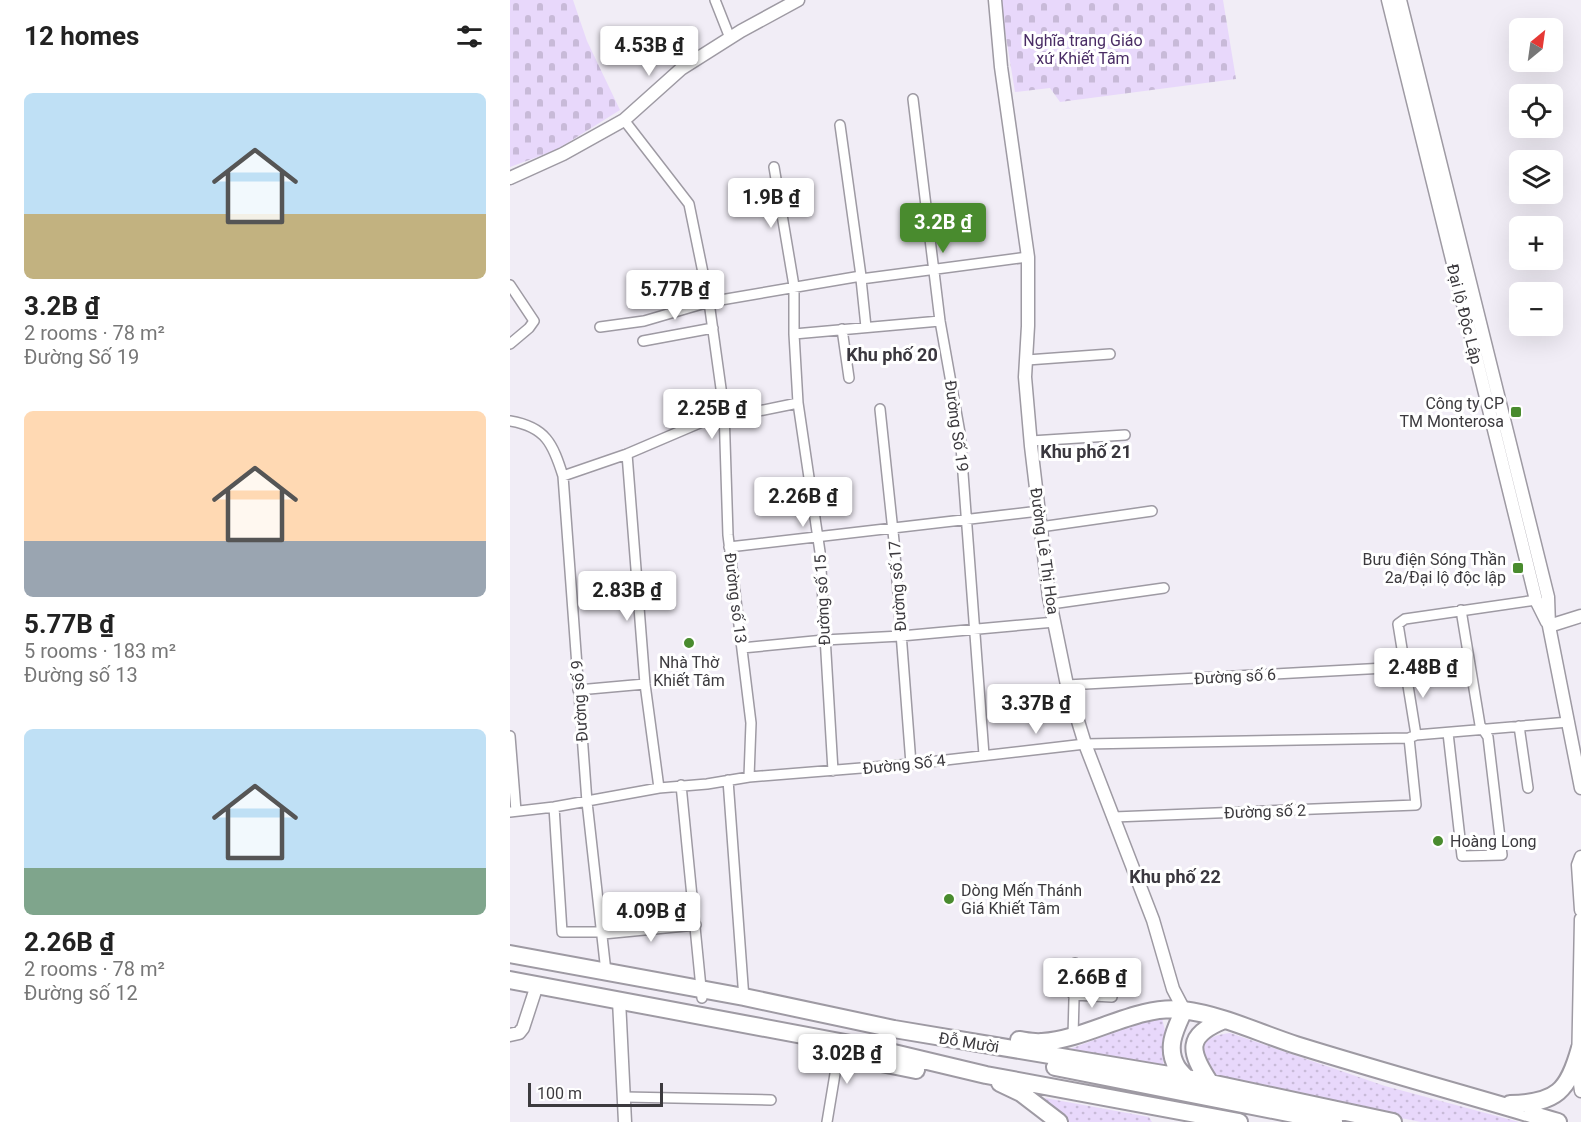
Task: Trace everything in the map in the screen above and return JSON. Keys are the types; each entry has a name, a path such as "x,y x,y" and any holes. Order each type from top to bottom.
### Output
{"highway":[{"name":"Đỗ Mười","path":"510,954 606,972 702,994"},
{"name":"Đỗ Mười","path":"510,962 607,982 702,994 1187,1078"},
{"name":"Đỗ Mười","path":"510,980 535,991"},
{"name":"Đỗ Mười","path":"510,991 535,991 619,1006 839,1049 1009,1088 1191,1120 1239,1122"},
{"name":"Đỗ Mười","path":"744,1001 875,1034 1393,1122"},
{"path":"875,1034 908,1028 1041,1042 1073,1036 1138,1015 1168,1009 1184,1010 1224,1020 1295,1044 1558,1122"},
{"path":"1184,1010 1173,1034 1170,1049 1176,1066 1187,1078 1206,1089"},
{"path":"1206,1089 1196,1060 1194,1050 1196,1040 1201,1031 1224,1020"},
{"path":"1497,1104 1523,1104 1549,1098 1558,1092 1571,1077 1580,1048"},
{"name":"Đỗ Mười","path":"839,1049 877,1049 1191,1120"},
{"path":"986,1075 1021,1094 1059,1122"},
{"name":"Đỗ Mười","path":"1206,1089 1334,1122"}],"main road":[{"path":"510,178 563,154 624,120 681,69 730,38 798,0"},
{"name":"Đường Lê Thị Hoa","path":"995,0 1001,67 1028,257 1025,377 1040,527 1051,604 1067,685 1084,744 1153,920 1173,989 1184,1010"},
{"name":"Đại lộ Độc Lập","path":"1388,0 1536,600 1549,626"},
{"name":"Đại lộ Độc Lập","path":"1400,0 1548,597 1549,626 1581,788"},
{"path":"1549,626 1581,616"},
{"path":"1581,857 1578,866 1581,910"},
{"path":"1581,919 1578,1070 1581,1091"},
{"path":"510,1035 519,1033 523,1028 535,991"},
{"path":"619,1006 625,1122"}],"street":[{"path":"715,0 730,38"},
{"name":"Đường Số 19","path":"913,99 940,321 960,433 984,755"},
{"name":"Đường số 13","path":"624,120 688,204 709,302 725,417 729,547 752,723 749,777"},
{"path":"840,125 866,327"},
{"path":"774,167 794,286"},
{"path":"600,327 645,321 709,302 794,286 1028,257"},
{"path":"510,285 534,321 510,344"},
{"name":"Đường số 15","path":"794,286 798,403 818,537 833,771"},
{"path":"794,334 940,321"},
{"path":"643,341 713,328"},
{"path":"842,330 849,378"},
{"path":"1027,360 1110,354"},
{"path":"563,476 627,454 709,419 715,420 798,403"},
{"name":"Đường số 17","path":"880,409 893,528 911,764"},
{"name":"Đường số 9","path":"510,421 518,422 542,434 556,452 563,476 587,802 606,972"},
{"path":"1031,441 1125,435"},
{"path":"627,454 645,684 659,788"},
{"path":"729,547 1039,512"},
{"path":"1040,527 1152,512"},
{"path":"1051,604 1164,588"},
{"path":"1412,737 1398,624 1405,619 1536,600"},
{"path":"1448,733 1462,856 1502,855 1488,737 1479,724 1461,610"},
{"path":"742,648 1055,622"},
{"name":"Đường số 6","path":"1067,685 1404,667"},
{"path":"579,690 645,684"},
{"name":"Đường Số 4","path":"513,812 587,802 681,785 911,764 1084,744 1412,737 1569,722"},
{"path":"1519,726 1527,788"},
{"path":"510,735 513,812"},
{"name":"Đường số 2","path":"1114,817 1416,805 1412,737"},
{"path":"728,780 744,1001"},
{"path":"681,785 702,994"},
{"path":"554,807 562,932 603,933 696,925"},
{"path":"1073,1036 1075,963"},
{"path":"1073,995 1113,997"},
{"path":"827,1122 839,1049"},
{"path":"624,1097 771,1100"}],"green space":[{"path":"510,0 573,0 587,41 620,110 556,150 510,167"},
{"name":"Nghĩa trang Giáo xứ Khiết Tâm","path":"1000,0 1223,0 1236,79 1060,102 1050,88 1015,92"},
{"path":"1162,1018 1166,1035 1162,1054 1165,1072 1059,1053 1148,1020"},
{"path":"1230,1033 1385,1086 1519,1122 1421,1122 1282,1095 1221,1079 1207,1072 1198,1048 1212,1037"},
{"path":"1045,1098 1149,1117 1152,1122 1070,1122 1044,1100"}],"place":[{"name":"Công ty CP TM Monterosa","path":"1516,412"},
{"name":"Bưu điện Sóng Thần 2a/Đại lộ độc lập","path":"1518,568"},
{"name":"Nhà Thờ Khiết Tâm","path":"689,643"},
{"name":"Hoàng Long","path":"1438,841"},
{"name":"Dòng Mến Thánh Giá Khiết Tâm","path":"949,899"}],"district":[{"name":"Khu phố 20","path":"892,355"},
{"name":"Khu phố 21","path":"1086,452"},
{"name":"Khu phố 22","path":"1175,877"}]}
